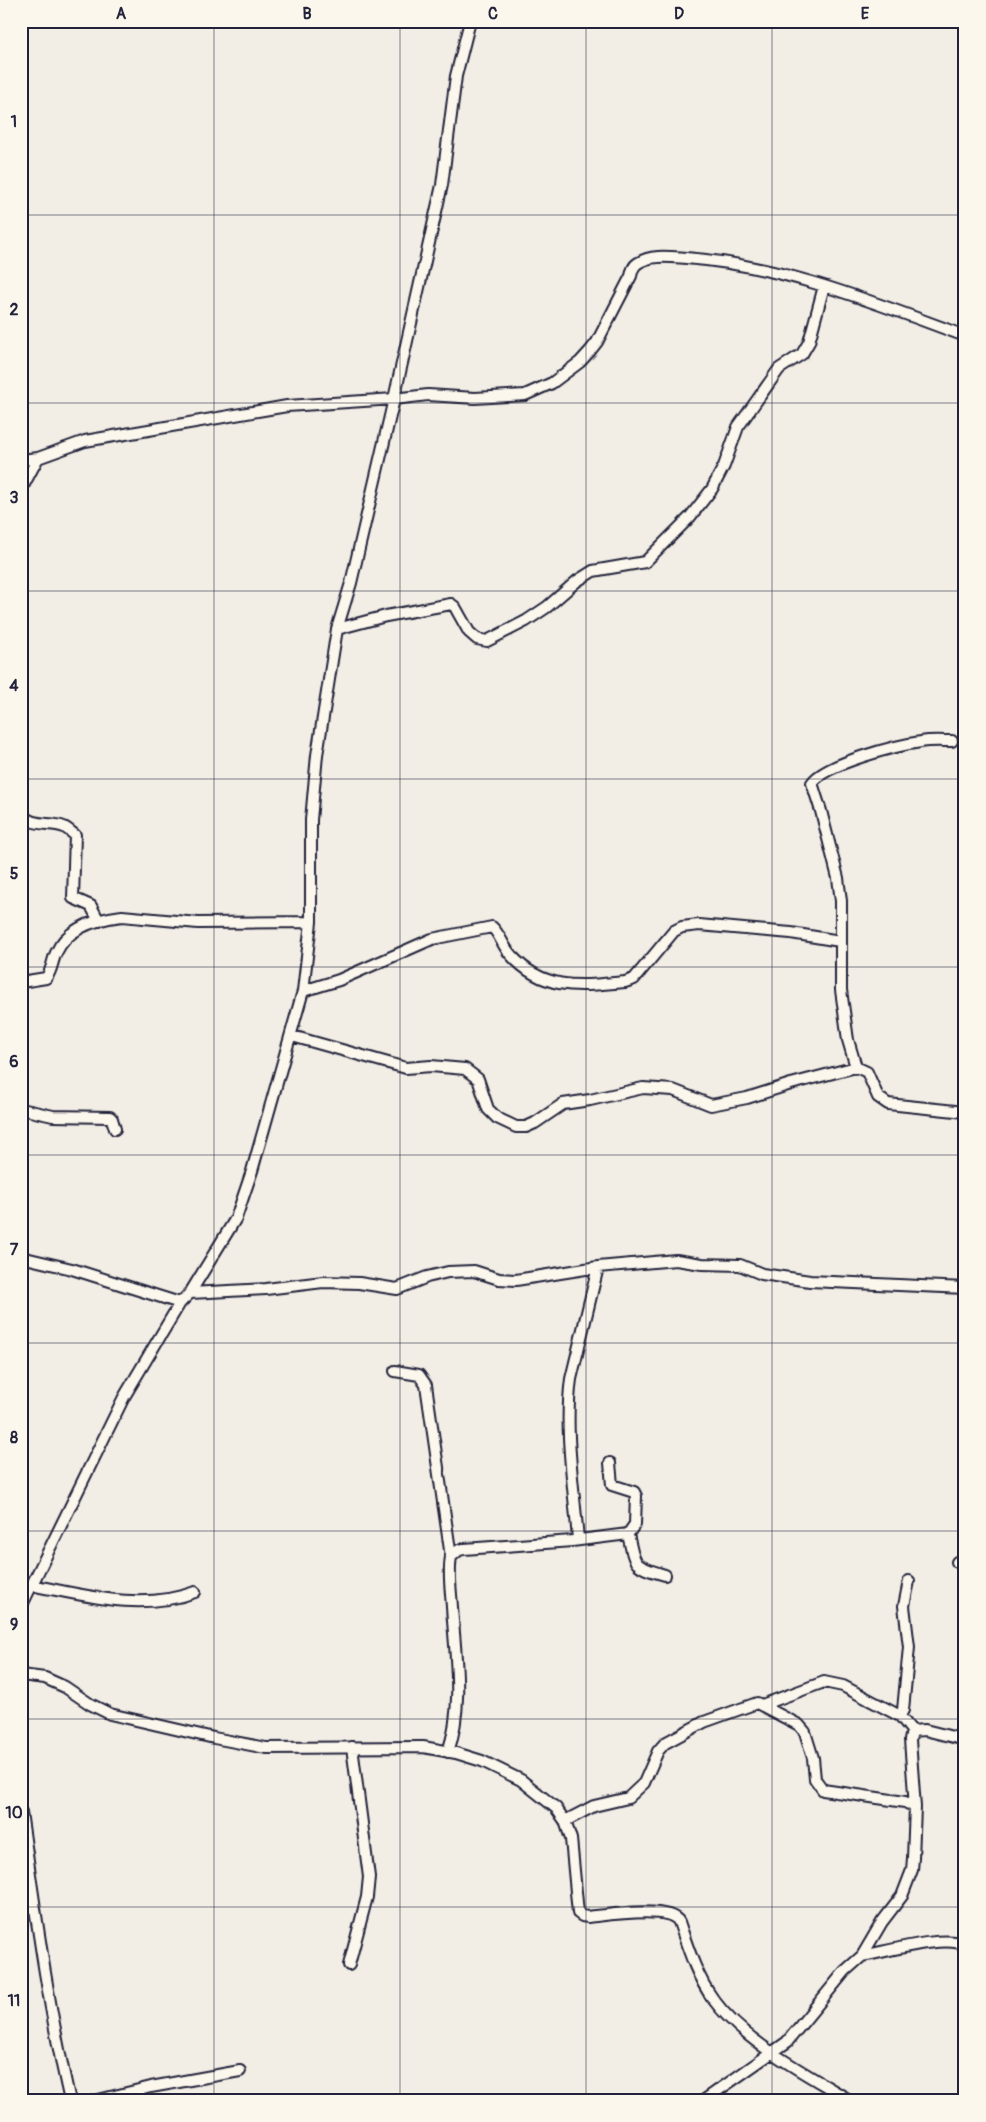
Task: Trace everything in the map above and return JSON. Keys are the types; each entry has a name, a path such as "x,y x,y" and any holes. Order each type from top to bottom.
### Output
{"street":[{"path":"21,1607 124,1397 180,1303 190,1293 236,1218 292,1036 304,991 311,922 310,820 317,755 337,629 351,583 442,185 456,76 470,21"},
{"path":"21,460 38,458 85,441 287,406 394,400 428,395 475,398 516,396 534,392 552,383 580,362 590,351 600,336 631,276 634,266 637,263 653,258 731,262 824,286 965,336"},
{"path":"337,629 386,616 451,604 456,609 469,632 477,639 488,640 526,622 547,608 577,581 593,571 645,562 678,530 712,489 724,466 738,427 779,369 805,350 809,342 824,286"},
{"path":"21,490 38,458"},
{"path":"856,1067 845,1022 841,990 841,901 838,878 812,783 822,774 873,753 923,741 952,741"},
{"path":"21,813 25,818 33,822 65,828 75,835 73,898 91,906 99,921"},
{"path":"21,982 46,978 57,950 75,930 99,921 122,916 198,924 311,922"},
{"path":"304,991 339,980 432,939 492,927 509,954 519,963 544,979 564,986 625,982 634,979 674,931 689,925 791,933 840,941"},
{"path":"292,1036 406,1068 431,1066 465,1069 478,1079 488,1109 498,1118 516,1127 526,1127 535,1123 563,1104 590,1100 631,1090 657,1087 673,1090 710,1105 747,1098 856,1067 867,1072 878,1097 888,1104 965,1112"},
{"path":"21,1109 53,1116 110,1117 115,1129"},
{"path":"21,1257 72,1269 180,1303"},
{"path":"190,1293 266,1289 323,1282 359,1283 397,1288 427,1277 448,1272 474,1272 499,1279 516,1280 598,1267 676,1260 702,1264 740,1265 762,1274 810,1280 965,1288"},
{"path":"578,1540 571,1461 569,1396 571,1379 598,1267"},
{"path":"395,1371 419,1375 426,1385 451,1557 450,1586 458,1702 455,1733 448,1752"},
{"path":"610,1463 612,1485 634,1492 636,1496 635,1524 628,1534 634,1560 638,1566 665,1574"},
{"path":"451,1557 459,1550 464,1549 628,1534"},
{"path":"900,1716 903,1710 909,1647 904,1606 910,1581"},
{"path":"30,1586 123,1602 152,1601 195,1592"},
{"path":"21,1675 44,1678 65,1687 90,1704 118,1716 214,1738 266,1748 423,1747 482,1761 521,1780 556,1808 565,1821 571,1838 578,1913 582,1916 588,1916 656,1912 675,1917 679,1922 696,1967 712,1998 723,2012 771,2054 851,2101"},
{"path":"762,1705 824,1682 843,1686 900,1716 912,1731"},
{"path":"565,1821 594,1806 628,1798 644,1783 658,1751 665,1743 704,1722 753,1703 762,1705 799,1725 805,1732 813,1758 815,1779 823,1790 905,1802 915,1808"},
{"path":"912,1731 925,1730 965,1740"},
{"path":"703,2101 787,2042 845,1971 862,1956 882,1922 902,1896 910,1876 914,1858 915,1808 910,1740 912,1731"},
{"path":"349,1965 367,1897 369,1877 352,1747"},
{"path":"21,1812 41,1956 59,2056 70,2101"},
{"path":"862,1956 941,1941 960,1942 965,1945"},
{"path":"94,2101 151,2087 240,2071"}]}
